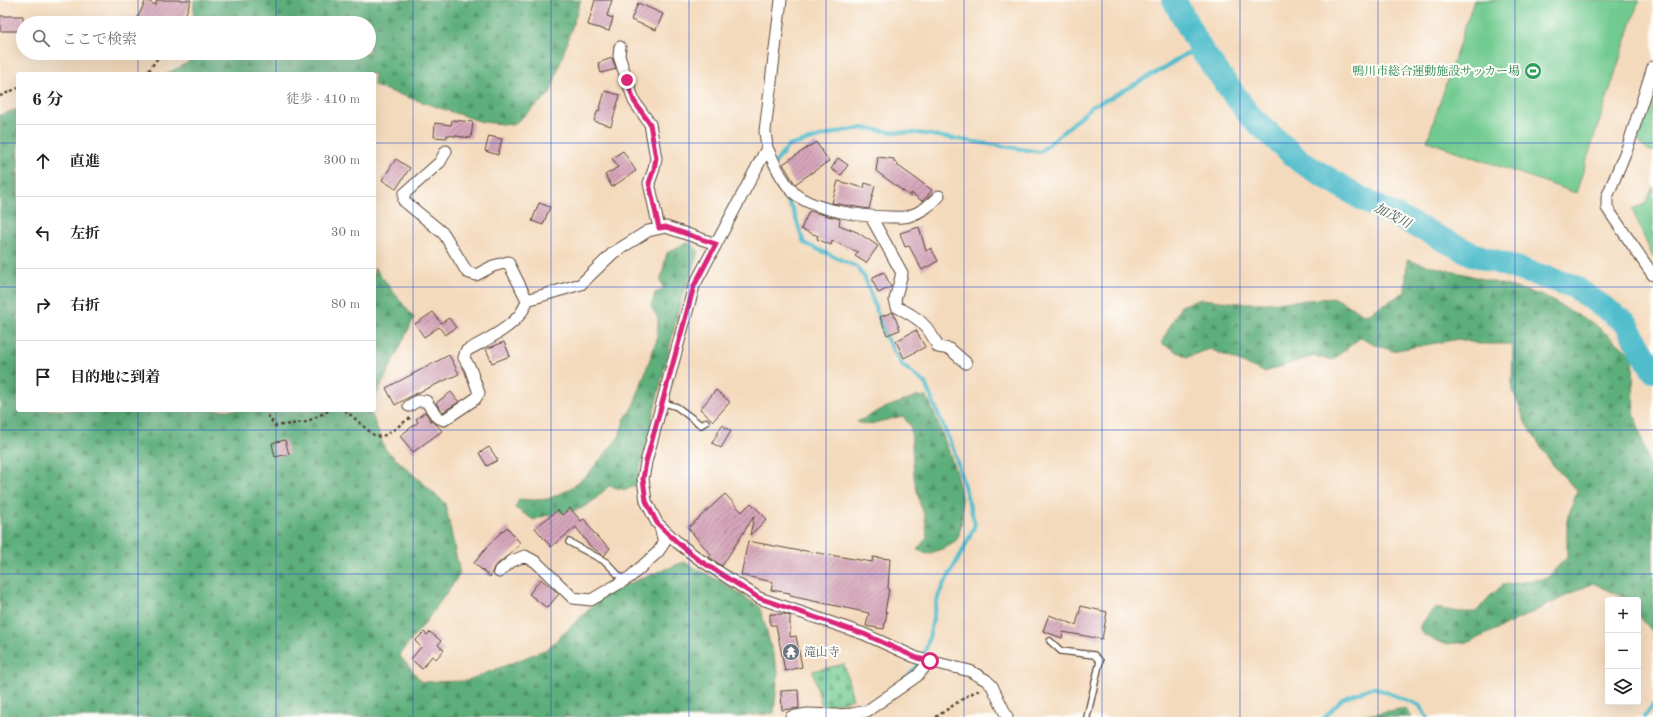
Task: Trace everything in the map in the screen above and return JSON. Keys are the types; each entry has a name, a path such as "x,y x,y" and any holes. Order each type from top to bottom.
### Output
{"street":[{"path":"782,0 765,131 767,148 781,178 794,193 804,200 837,212 871,217 908,216 927,208 939,196"},
{"path":"620,47 619,56 634,101 650,124 656,158 649,183 659,228"},
{"path":"1653,67 1628,146 1607,197 1607,208 1653,275"},
{"path":"767,148 694,286 646,462 643,479 646,501 657,523 678,543 699,560 759,598 864,634 924,659 970,671 986,680 992,686 1007,717"},
{"path":"409,406 417,401 426,401 437,417 444,420 475,399 479,393 470,368 464,358 466,351 511,324 526,306 527,300 508,262 493,266 476,275 467,272 444,234 404,202 404,194 440,162 446,151"},
{"path":"871,217 902,273 895,300 897,307 916,317 932,335 938,347 950,349 966,363"},
{"path":"527,300 581,284 613,253 648,231 666,227 716,244"},
{"path":"500,572 512,561 525,556 536,562 573,598 591,600 624,581 658,552 664,543 660,526"},
{"path":"790,717 807,714 852,714 867,710 917,676 924,659"}],"lane":[{"path":"662,402 676,407 701,425 706,422"},
{"path":"569,542 606,562 624,581"},
{"path":"1050,641 1061,651 1094,655 1100,661 1087,717"}],"path":[{"path":"148,72 156,60"},
{"path":"0,96 16,89"},
{"path":"347,412 376,437 386,435 429,406"},
{"path":"268,412 267,414 275,426 306,422 326,412"},
{"path":"936,717 970,694 992,686"}],"green space":[{"path":"194,0 581,0 550,94 513,125 482,122 376,87 376,72 170,72 189,62 189,60 376,60 376,16 193,16"},
{"name":"鴨川市総合運動施設サッカー場","path":"1474,0 1639,0 1576,193 1427,141"},
{"path":"1653,94 1653,152 1643,147 1638,140"},
{"path":"16,110 16,412 371,412 385,449 445,503 460,574 422,627 399,655 422,682 466,681 547,649 607,592 684,562 723,583 760,607 778,672 774,713 737,717 0,717 0,115"},
{"path":"1653,187 1653,258 1632,209 1645,204"},
{"path":"690,242 699,251 681,301 636,485 626,490 609,486 594,500 581,508 544,516 534,520 515,508 519,499 548,499 568,490 587,475 619,437 624,420 634,404 657,339 658,318 651,307 655,293 664,289 660,282 667,253"},
{"path":"1407,260 1541,295 1593,323 1633,356 1634,412 1653,477 1653,632 1641,618 1641,597 1623,597 1593,583 1469,642 1445,644 1425,636 1419,627 1434,608 1461,612 1476,612 1489,597 1503,585 1547,578 1567,557 1567,520 1577,491 1553,465 1526,424 1512,388 1513,344 1478,344 1459,339 1392,351 1360,338 1333,360 1314,356 1264,372 1210,349 1187,357 1161,343 1181,306 1201,299 1239,303 1267,303 1335,298 1366,315 1405,292"},
{"path":"376,270 414,318 376,396"},
{"path":"917,396 926,397 930,403 954,465 961,499 962,515 958,538 955,542 948,546 927,554 917,550 927,537 925,517 920,504 914,477 911,427 903,416 866,425 857,422 882,409"},
{"path":"844,664 853,699 822,707 813,671"},
{"path":"1405,708 1412,717 1356,717"}],"building":[{"path":"146,0 155,5 157,0 191,0 185,16 138,16"},
{"path":"595,0 612,0 607,16 613,18 609,31 588,25"},
{"path":"638,3 663,14 656,30 631,20"},
{"path":"0,16 16,16 16,31 0,31"},
{"path":"612,58 616,69 601,73 598,63"},
{"path":"605,91 620,95 611,126 594,121 598,110 599,111"},
{"path":"452,120 473,122 471,138 447,135 447,138 434,137 435,123 451,125"},
{"path":"489,136 502,139 498,155 485,151"},
{"path":"816,142 829,161 795,184 783,164"},
{"path":"623,151 636,171 612,187 605,175 618,167 612,158"},
{"path":"878,157 894,159 894,162 898,163 897,165 932,190 922,201 911,193 911,197 876,171"},
{"path":"838,158 848,165 841,175 831,169"},
{"path":"396,159 410,168 396,189 382,180"},
{"path":"838,181 864,188 865,183 875,186 869,209 832,203"},
{"path":"539,203 550,207 543,225 532,221"},
{"path":"809,211 840,219 839,225 857,232 878,246 866,263 855,256 858,252 832,241 831,245 817,239 818,236 801,229"},
{"path":"919,227 926,251 931,248 938,261 922,270 909,246 905,247 900,233"},
{"path":"884,272 891,287 878,293 873,277"},
{"path":"433,312 441,323 449,318 456,328 445,335 439,327 424,337 415,324"},
{"path":"893,312 900,330 887,335 880,317"},
{"path":"916,330 925,347 904,358 896,341"},
{"path":"504,342 510,356 492,363 486,349"},
{"path":"449,355 459,374 395,405 386,388"},
{"path":"716,390 730,402 713,421 700,409"},
{"path":"451,392 459,402 443,412 436,403"},
{"path":"425,412 431,421 442,431 413,452 400,436 418,422 416,419"},
{"path":"722,425 731,431 721,448 712,443"},
{"path":"285,440 289,454 275,457 272,443"},
{"path":"489,447 498,460 487,466 479,453"},
{"path":"725,494 742,512 751,503 767,519 750,535 754,516 722,566 709,557 711,555 688,528"},
{"path":"570,508 581,521 584,519 596,536 610,548 604,556 589,545 576,527 551,547 535,528 558,510 562,515"},
{"path":"507,527 521,544 494,567 490,577 474,563 493,540"},
{"path":"748,541 872,562 873,557 890,559 889,589 884,629 866,626 869,613 790,596 790,593 771,590 773,582 741,575"},
{"path":"541,579 559,594 547,608 529,594"},
{"path":"1081,606 1107,612 1102,639 1063,632 1062,638 1043,631 1049,615 1076,625"},
{"path":"770,614 784,614 790,616 790,637 796,636 802,667 785,671 776,625 770,625"},
{"path":"424,632 427,635 430,632 441,641 438,645 444,650 436,659 432,656 422,669 411,659 421,647 415,641"},
{"path":"798,690 799,708 782,710 781,691"}],"waterway":[{"name":"加茂川","path":"1174,0 1202,51 1250,116 1301,162 1366,201 1472,254 1573,286 1626,323 1653,370"},
{"path":"904,679 914,670 921,659 926,648 941,590 964,549 975,524 954,451 925,383 903,366 886,338 865,278 857,267 804,243 793,210 769,171 788,146 842,131 864,128 891,132 918,133 1040,152 1094,105 1110,98 1166,67 1184,55 1202,51"},
{"path":"1325,717 1342,699 1373,687 1419,705 1427,717"},
{"path":"823,709 869,704"},
{"path":"1644,717 1653,705"}],"place":[{"name":"鴨川市総合運動施設サッカー場","path":"1533,71"},
{"name":"滝山寺","path":"791,652"}],"route":[{"path":"627,80 634,101 650,124 656,158 649,183 659,228 666,227 716,244 694,286 646,462 643,479 646,501 657,523 699,560 759,598 864,634 917,658 930,661"}]}
